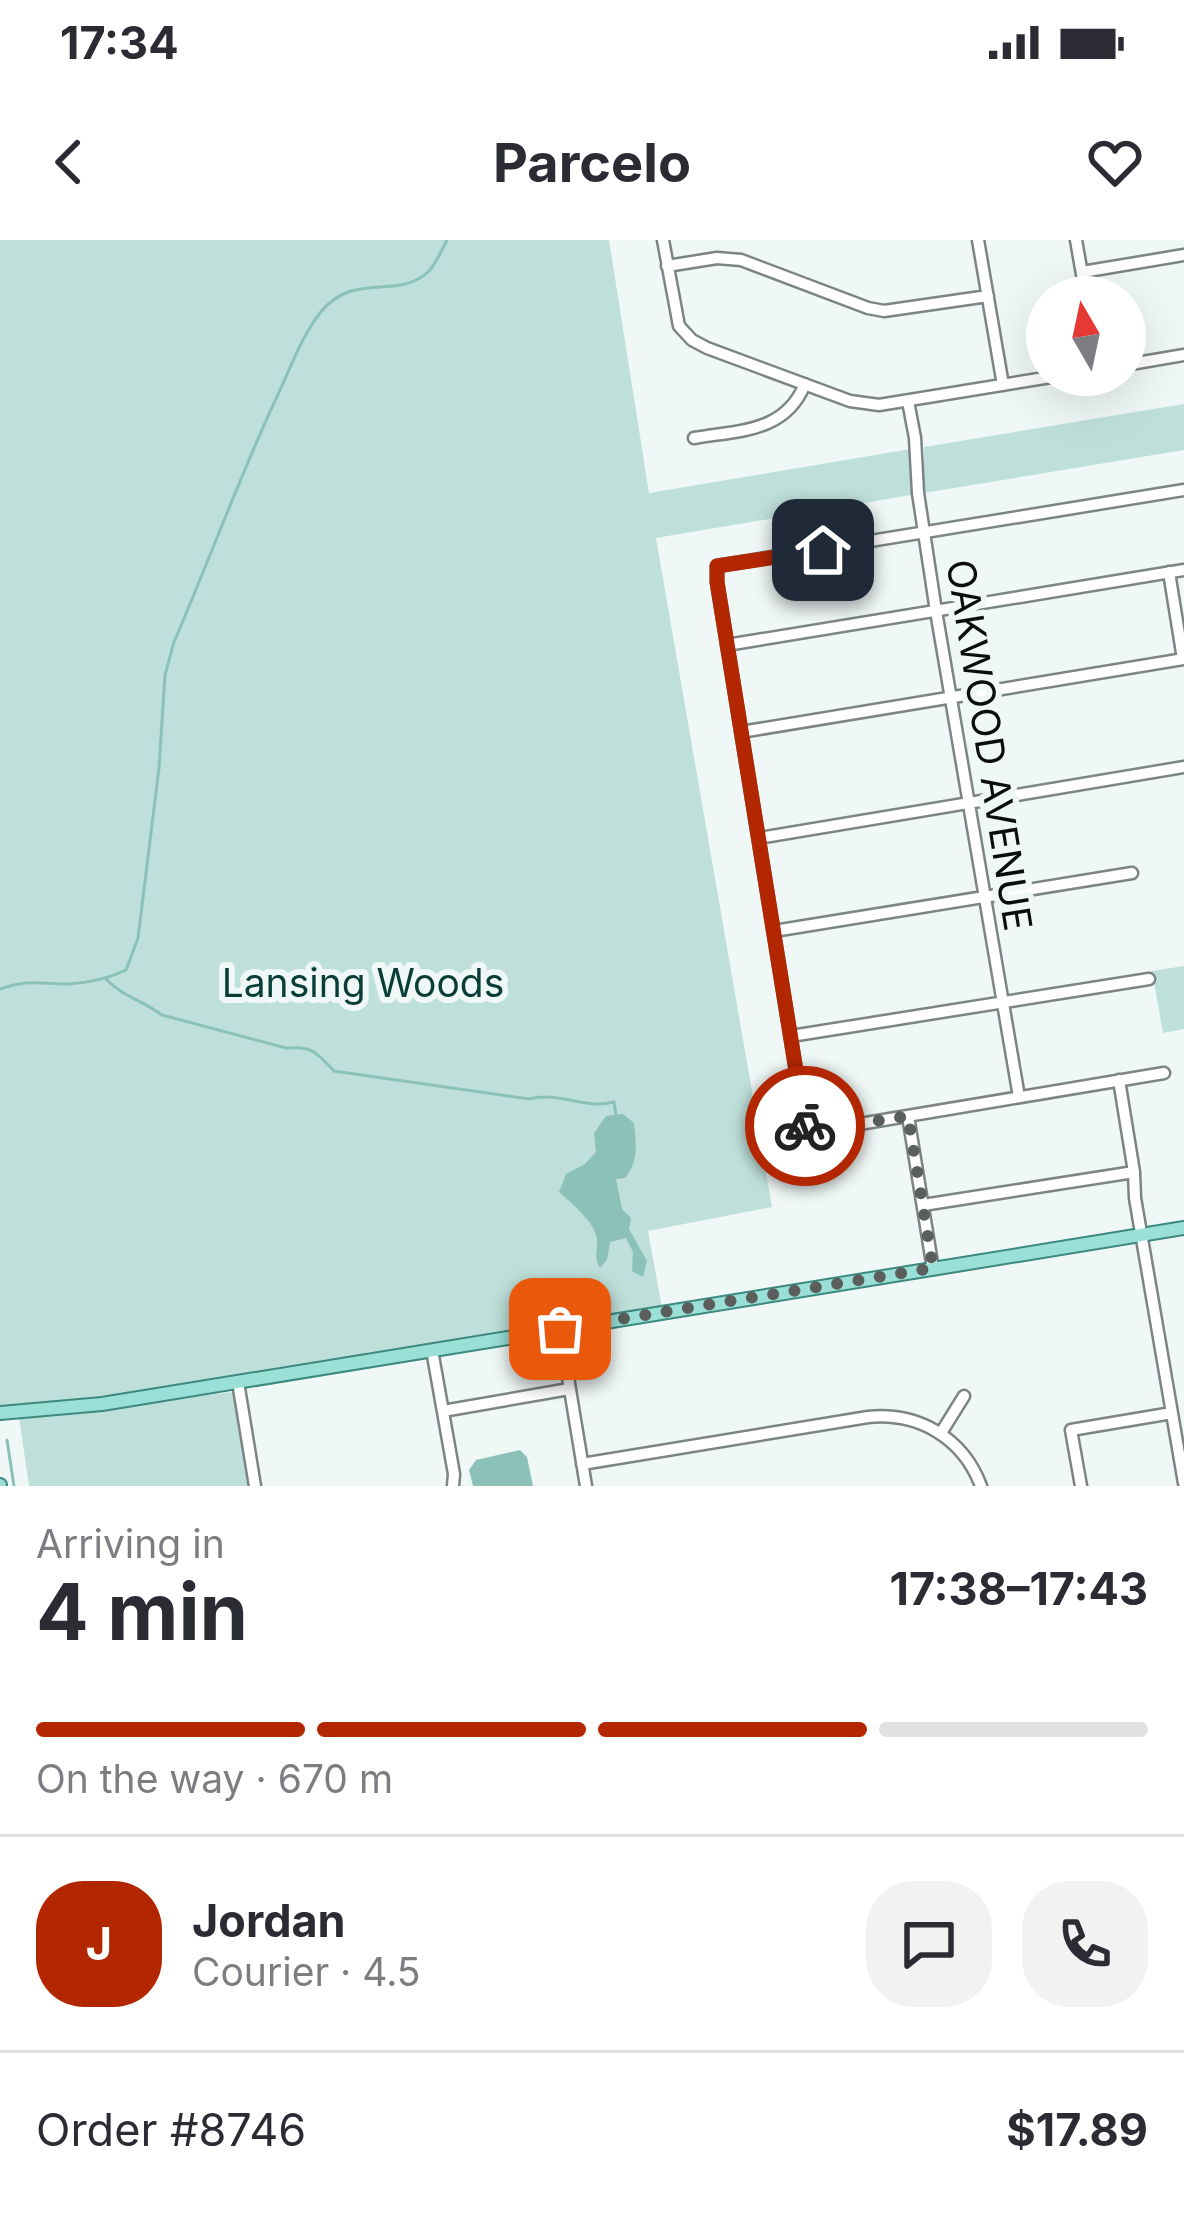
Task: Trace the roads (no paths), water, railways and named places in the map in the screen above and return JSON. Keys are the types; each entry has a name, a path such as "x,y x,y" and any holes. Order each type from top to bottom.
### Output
{"main road":[{"path":"0,1413 102,1404 1184,1228"}],"street":[{"path":"663,240 677,320 699,344 861,404 1026,381"},
{"path":"979,240 1003,385"},
{"path":"1076,240 1083,276"},
{"path":"1082,272 1184,255"},
{"path":"667,266 717,258 741,260 884,311 988,296"},
{"path":"1146,361 1184,355"},
{"path":"694,438 776,421 794,406 805,384"},
{"name":"OAKWOOD AVENUE","path":"908,401 936,611 1019,1097"},
{"path":"1164,1073 806,1132 717,566 1184,490"},
{"path":"727,645 1184,570"},
{"path":"741,732 1184,659 1169,572"},
{"path":"759,838 1184,767"},
{"path":"774,931 1132,873"},
{"path":"791,1036 1149,979"},
{"path":"1119,1080 1184,1483"},
{"path":"908,1116 933,1268"},
{"path":"922,1205 1134,1172"},
{"path":"560,1329 586,1486"},
{"path":"432,1350 453,1486"},
{"path":"238,1382 255,1486"},
{"path":"443,1411 569,1389"},
{"path":"941,1433 964,1396"},
{"path":"1081,1486 1071,1430 1172,1413"},
{"path":"582,1464 877,1416 913,1420 941,1433 960,1450 982,1486"}],"water":[{"path":"623,1114 634,1123 636,1152 625,1178 616,1179 622,1209 631,1218 629,1229 647,1261 643,1277 632,1271 633,1252 626,1238 610,1242 607,1260 600,1268 592,1226 559,1192 566,1174 596,1152 594,1133 606,1116"},
{"path":"520,1450 527,1457 533,1486 473,1486 469,1470 476,1460"}],"waterway":[{"path":"0,989 27,983 83,983 126,970 138,938 165,675 174,642 261,432 300,345 320,313 347,293 416,280 431,269 447,240"},
{"path":"106,979 162,1015 286,1048 308,1049 334,1071 529,1099 614,1102 616,1115"},
{"path":"7,1440 14,1486"}],"park label":[{"name":"Lansing Woods","path":"363,982"}]}
